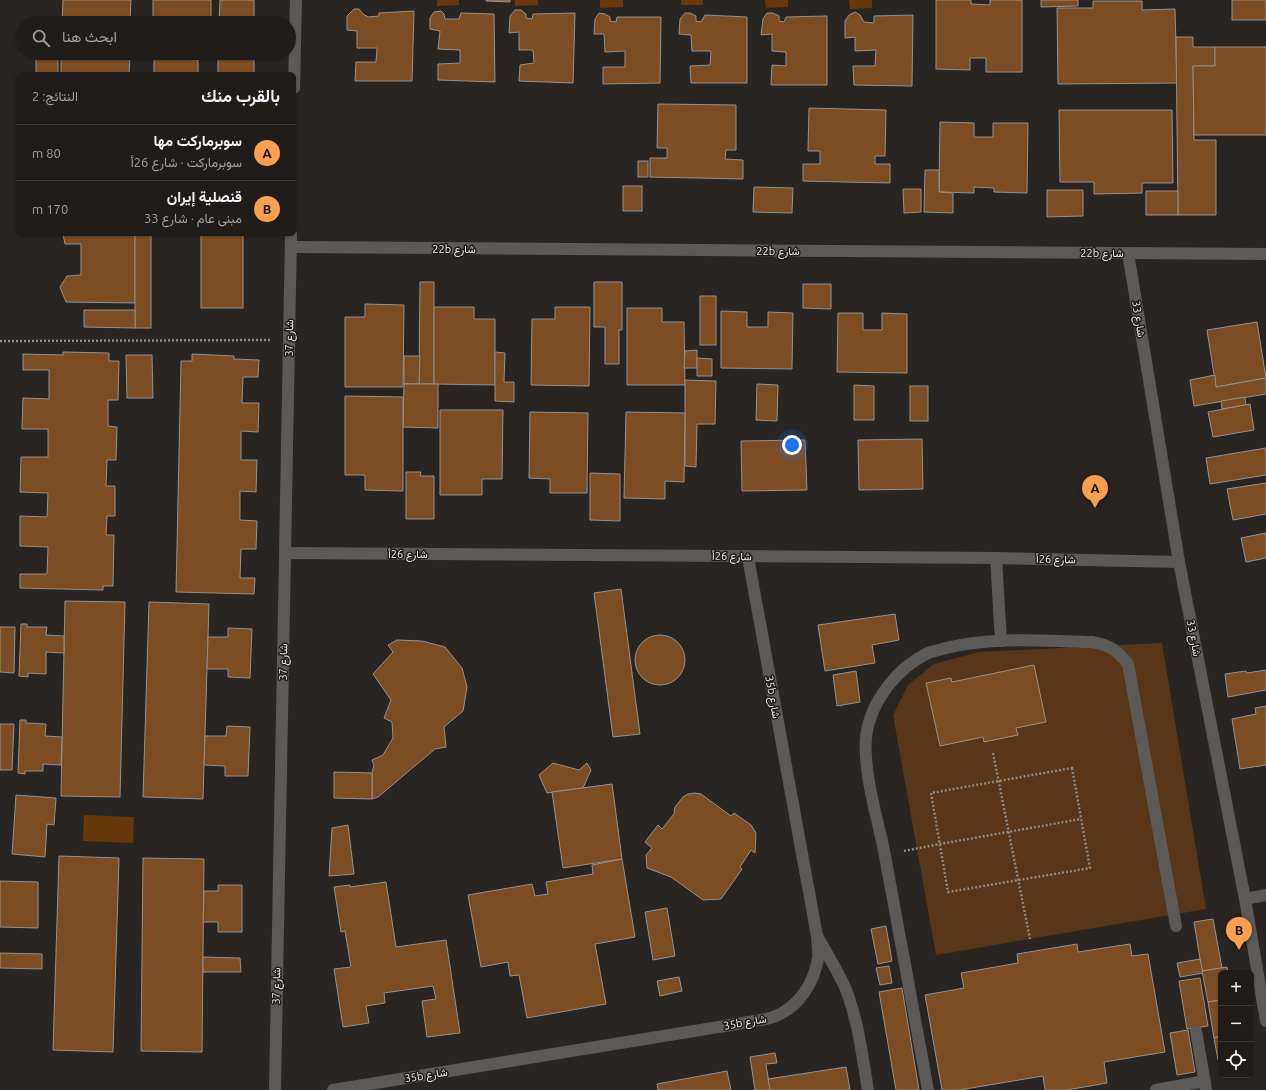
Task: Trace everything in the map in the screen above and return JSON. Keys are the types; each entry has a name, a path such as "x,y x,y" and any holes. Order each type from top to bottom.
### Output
{"street":[{"path":"296,0 296,16"},
{"path":"294,72 295,60"},
{"name":"شارع 37","path":"274,1090 291,236"},
{"name":"22b شارع","path":"291,247 1266,254"},
{"name":"شارع 33","path":"1128,253 1179,562 1245,899 1266,1021"},
{"name":"شارع 26أ","path":"285,553 996,558 1179,562"},
{"name":"35b شارع","path":"332,1090 774,1017 792,1007 805,993 814,975 818,956 817,936 748,557"},
{"path":"996,558 1001,641"},
{"path":"928,1090 885,855 865,762 866,735 874,710 887,686 906,667 929,653 956,646 1001,641 1092,642 1104,644 1118,651 1128,664 1176,926"},
{"path":"1245,899 1266,896"},
{"path":"817,936 840,978 853,1011 860,1038 868,1090"},
{"path":"1156,1090 1205,1085 1196,1031"}],"path":[{"path":"0,341 289,340"},
{"path":"993,753 1030,939"},
{"path":"1072,768 1090,868 948,892 930,793 999,781 1072,768"},
{"path":"885,855 1081,819"}],"shaded area":[{"path":"437,0 459,0 459,5 437,6"},
{"path":"515,0 538,0 538,5 515,6"},
{"path":"600,0 623,0 623,7 600,8"},
{"path":"681,0 703,0 703,5 681,5"},
{"path":"765,0 788,0 788,7 766,8"},
{"path":"849,0 872,0 872,8 850,9"},
{"path":"1162,643 1206,909 936,955 893,715 908,685 934,664 979,652"},
{"path":"84,815 134,817 133,843 83,841"}],"building":[{"path":"63,0 131,0 130,16 62,16"},
{"path":"153,0 211,0 211,16 153,16"},
{"path":"220,0 254,0 254,16 219,16"},
{"path":"510,0 510,2 486,1"},
{"path":"936,0 971,0 971,4 990,5 990,0 1022,0 1022,72 986,72 986,58 970,58 970,70 936,69"},
{"path":"1041,0 1078,0 1078,6 1041,7"},
{"path":"1232,0 1266,0 1266,20 1232,20"},
{"path":"1093,1 1142,1 1142,10 1175,9 1177,83 1058,84 1057,8 1093,8"},
{"path":"354,9 359,9 368,17 379,16 379,13 414,11 412,81 355,81 356,62 376,62 377,48 357,48 357,31 347,30 347,16"},
{"path":"515,10 521,10 526,14 526,18 532,19 533,14 575,13 573,83 519,81 520,65 534,63 533,50 519,50 519,32 509,33 510,16"},
{"path":"441,11 444,14 445,19 459,19 461,13 494,14 495,82 438,80 438,64 460,63 460,50 438,49 440,31 430,29 430,18 434,12"},
{"path":"855,12 860,15 864,22 874,23 874,16 913,15 912,86 854,85 853,66 875,66 876,50 855,51 855,37 845,38 845,21 849,15"},
{"path":"599,13 610,17 610,21 616,22 617,17 661,17 660,83 603,84 603,67 625,67 625,51 605,52 604,34 594,34 595,19"},
{"path":"685,13 690,13 696,16 696,21 701,22 705,15 747,17 747,83 691,83 690,66 710,65 711,51 692,51 691,35 679,34 680,19"},
{"path":"767,13 773,13 779,16 779,21 784,22 786,17 827,16 827,85 771,85 772,65 786,66 786,52 772,51 772,34 761,35 763,19"},
{"path":"1176,37 1193,37 1193,47 1215,47 1215,66 1193,66 1194,140 1216,140 1216,215 1178,215"},
{"path":"1215,47 1266,47 1266,135 1194,135 1193,66 1215,66"},
{"path":"36,60 58,60 58,72 36,72"},
{"path":"61,60 130,60 129,72 61,72"},
{"path":"154,60 198,60 198,72 154,72"},
{"path":"218,60 254,60 254,72 218,72"},
{"path":"658,104 736,105 736,150 726,150 725,159 743,160 743,179 650,177 650,158 667,158 667,148 657,148"},
{"path":"809,108 886,110 885,156 875,156 875,164 890,164 890,183 803,181 803,164 820,164 820,151 808,151"},
{"path":"1059,110 1172,110 1173,183 1142,183 1142,193 1094,194 1094,182 1060,182"},
{"path":"940,122 974,123 974,137 993,137 993,123 1028,123 1027,193 994,192 994,188 974,187 974,193 939,192"},
{"path":"638,161 648,161 648,177 638,177"},
{"path":"925,170 939,170 939,192 953,193 953,213 924,212"},
{"path":"623,186 642,186 642,211 623,211"},
{"path":"754,187 793,188 792,213 753,212"},
{"path":"903,189 921,189 921,212 904,213"},
{"path":"1047,190 1083,190 1083,216 1047,217"},
{"path":"1146,191 1178,191 1178,215 1146,215"},
{"path":"63,236 135,236 135,303 66,302 60,287 67,276 81,275 81,244 65,244"},
{"path":"135,236 151,236 151,328 135,328"},
{"path":"201,236 243,236 243,308 201,308"},
{"path":"420,282 434,282 434,384 419,384"},
{"path":"594,282 622,282 622,330 619,330 619,364 605,364 605,327 594,327"},
{"path":"803,284 831,284 831,309 803,308"},
{"path":"700,296 716,296 716,345 700,345"},
{"path":"365,304 404,305 403,387 345,387 345,317 365,317"},
{"path":"434,307 474,307 474,319 495,319 495,385 434,384"},
{"path":"555,307 590,307 589,386 531,385 532,319 555,319"},
{"path":"627,308 662,308 662,322 684,322 685,385 627,385"},
{"path":"84,310 135,310 135,328 84,327"},
{"path":"721,311 747,312 747,327 768,327 768,312 793,313 792,369 721,368"},
{"path":"838,313 863,313 863,330 882,330 882,313 907,314 907,373 837,372"},
{"path":"1257,322 1266,378 1216,387 1207,330"},
{"path":"697,350 697,368 684,368 685,351"},
{"path":"63,352 109,353 109,361 119,361 118,400 108,400 108,426 117,427 116,460 107,460 106,486 115,486 115,516 107,516 106,535 114,535 113,586 103,586 103,590 20,588 20,574 47,574 48,547 20,546 20,516 47,517 48,493 20,492 21,457 48,457 48,429 22,429 23,398 49,399 49,370 23,370 23,354 63,355"},
{"path":"495,352 505,353 504,382 514,382 514,402 495,401"},
{"path":"192,354 234,356 234,359 259,360 258,377 243,377 242,403 259,403 258,432 241,431 241,460 257,460 256,492 240,491 240,520 257,521 256,549 241,549 240,578 255,578 254,594 176,592 181,361 192,361"},
{"path":"126,355 152,355 153,398 127,398"},
{"path":"404,356 420,356 419,384 404,384"},
{"path":"697,358 712,359 712,376 697,376"},
{"path":"1215,375 1216,387 1266,378 1266,394 1194,406 1190,380"},
{"path":"685,380 716,381 715,424 697,424 696,467 685,466"},
{"path":"404,384 438,384 438,428 403,427"},
{"path":"757,384 778,385 777,421 756,420"},
{"path":"854,385 874,386 874,420 854,420"},
{"path":"910,386 928,386 928,421 910,421"},
{"path":"345,396 403,397 403,491 365,490 365,475 345,475"},
{"path":"1245,397 1246,405 1222,409 1221,401"},
{"path":"1250,404 1254,430 1213,437 1208,412"},
{"path":"440,410 503,410 502,479 482,479 482,495 440,495"},
{"path":"530,412 588,413 587,493 550,493 550,479 529,478"},
{"path":"626,412 685,413 684,482 665,481 665,499 624,498"},
{"path":"922,439 923,489 859,490 858,440"},
{"path":"805,440 807,490 742,491 741,441"},
{"path":"1266,448 1266,475 1210,484 1206,458"},
{"path":"406,472 421,472 420,476 434,476 434,519 406,519"},
{"path":"590,473 620,474 620,521 590,520"},
{"path":"1266,483 1266,514 1233,520 1227,489"},
{"path":"1266,533 1266,558 1246,562 1241,538"},
{"path":"621,589 640,734 613,737 594,593"},
{"path":"65,601 125,602 120,797 61,796"},
{"path":"149,602 209,604 203,799 143,797"},
{"path":"895,614 899,640 872,645 875,663 825,671 818,625"},
{"path":"21,624 27,624 27,627 47,627 46,635 64,636 64,653 46,652 46,674 28,673 28,677 19,676"},
{"path":"0,627 15,627 14,673 0,672"},
{"path":"228,628 252,629 250,678 228,677 228,669 207,669 208,637 228,637"},
{"path":"660,635 674,639 681,646 685,660 681,674 674,681 660,685 646,681 639,674 635,660 639,646 646,639"},
{"path":"397,640 422,641 445,647 462,668 467,687 463,711 444,727 446,747 435,749 378,797 372,799 372,773 374,765 372,760 383,755 393,738 392,722 384,718 391,700 373,674 393,652 388,645"},
{"path":"1034,665 1046,722 1016,728 1018,735 984,742 983,737 940,746 926,683 951,678 952,682"},
{"path":"1266,670 1266,690 1228,697 1225,674"},
{"path":"856,671 860,702 837,706 833,675"},
{"path":"1266,706 1266,765 1240,769 1232,719 1256,714 1255,708"},
{"path":"20,720 26,720 26,723 46,724 45,736 62,737 61,765 43,764 43,771 25,771 25,774 18,773"},
{"path":"0,724 14,724 12,770 0,770"},
{"path":"227,726 250,727 248,776 225,776 225,766 204,765 205,736 226,736"},
{"path":"553,763 579,770 587,763 591,770 583,788 547,793 539,775"},
{"path":"334,772 372,773 372,799 334,798"},
{"path":"612,784 622,859 563,868 552,792"},
{"path":"688,794 701,794 731,816 734,813 751,825 756,833 755,853 751,850 740,867 742,869 721,899 703,900 671,877 647,868 646,855 652,848 645,842 658,825 662,829 674,814 675,807 683,797"},
{"path":"16,795 56,798 54,825 47,824 45,857 12,854"},
{"path":"348,825 354,874 329,876 332,828"},
{"path":"59,856 119,858 113,1052 53,1050"},
{"path":"143,858 204,859 202,1052 141,1051"},
{"path":"622,859 635,937 595,944 606,1004 527,1018 519,975 510,976 508,962 481,967 468,895 532,884 535,896 548,894 546,882 593,874 592,865"},
{"path":"0,881 38,882 38,928 0,927"},
{"path":"386,882 396,947 446,940 460,1033 427,1037 422,1001 436,999 433,986 384,993 385,1003 366,1006 369,1023 343,1027 334,969 351,967 345,931 341,932 334,887 350,885 350,887"},
{"path":"218,885 242,885 242,932 218,932 218,922 203,922 204,891 218,891"},
{"path":"667,908 675,956 653,960 645,912"},
{"path":"1213,919 1222,968 1202,971 1194,922"},
{"path":"886,926 892,961 878,964 871,929"},
{"path":"1077,944 1078,952 1130,944 1132,956 1148,954 1165,1052 1104,1062 1107,1083 1067,1090 1045,1090 1043,1076 959,1090 942,1090 925,995 964,988 961,973 1018,963 1017,954"},
{"path":"0,953 42,954 42,969 0,968"},
{"path":"203,957 240,958 241,972 203,972"},
{"path":"1200,959 1203,973 1180,977 1177,963"},
{"path":"889,966 892,983 880,985 876,968"},
{"path":"1227,967 1228,970 1218,970 1218,1000 1208,1002 1202,971"},
{"path":"679,977 682,991 660,996 657,981"},
{"path":"1200,978 1208,1026 1187,1029 1179,981"},
{"path":"902,988 919,1090 896,1090 879,992"},
{"path":"1218,1000 1218,1037 1214,1038 1208,1002"},
{"path":"1188,1030 1195,1072 1177,1075 1170,1033"},
{"path":"1218,1037 1218,1060 1214,1038"},
{"path":"775,1053 777,1063 766,1064 770,1090 755,1090 750,1057"},
{"path":"846,1067 850,1090 770,1090 768,1079"},
{"path":"727,1071 731,1090 658,1090 657,1084"}],"place":[{"name":"سوبرماركت مها","path":"1095,508"},
{"name":"قنصلية إيران","path":"1239,950"}]}
